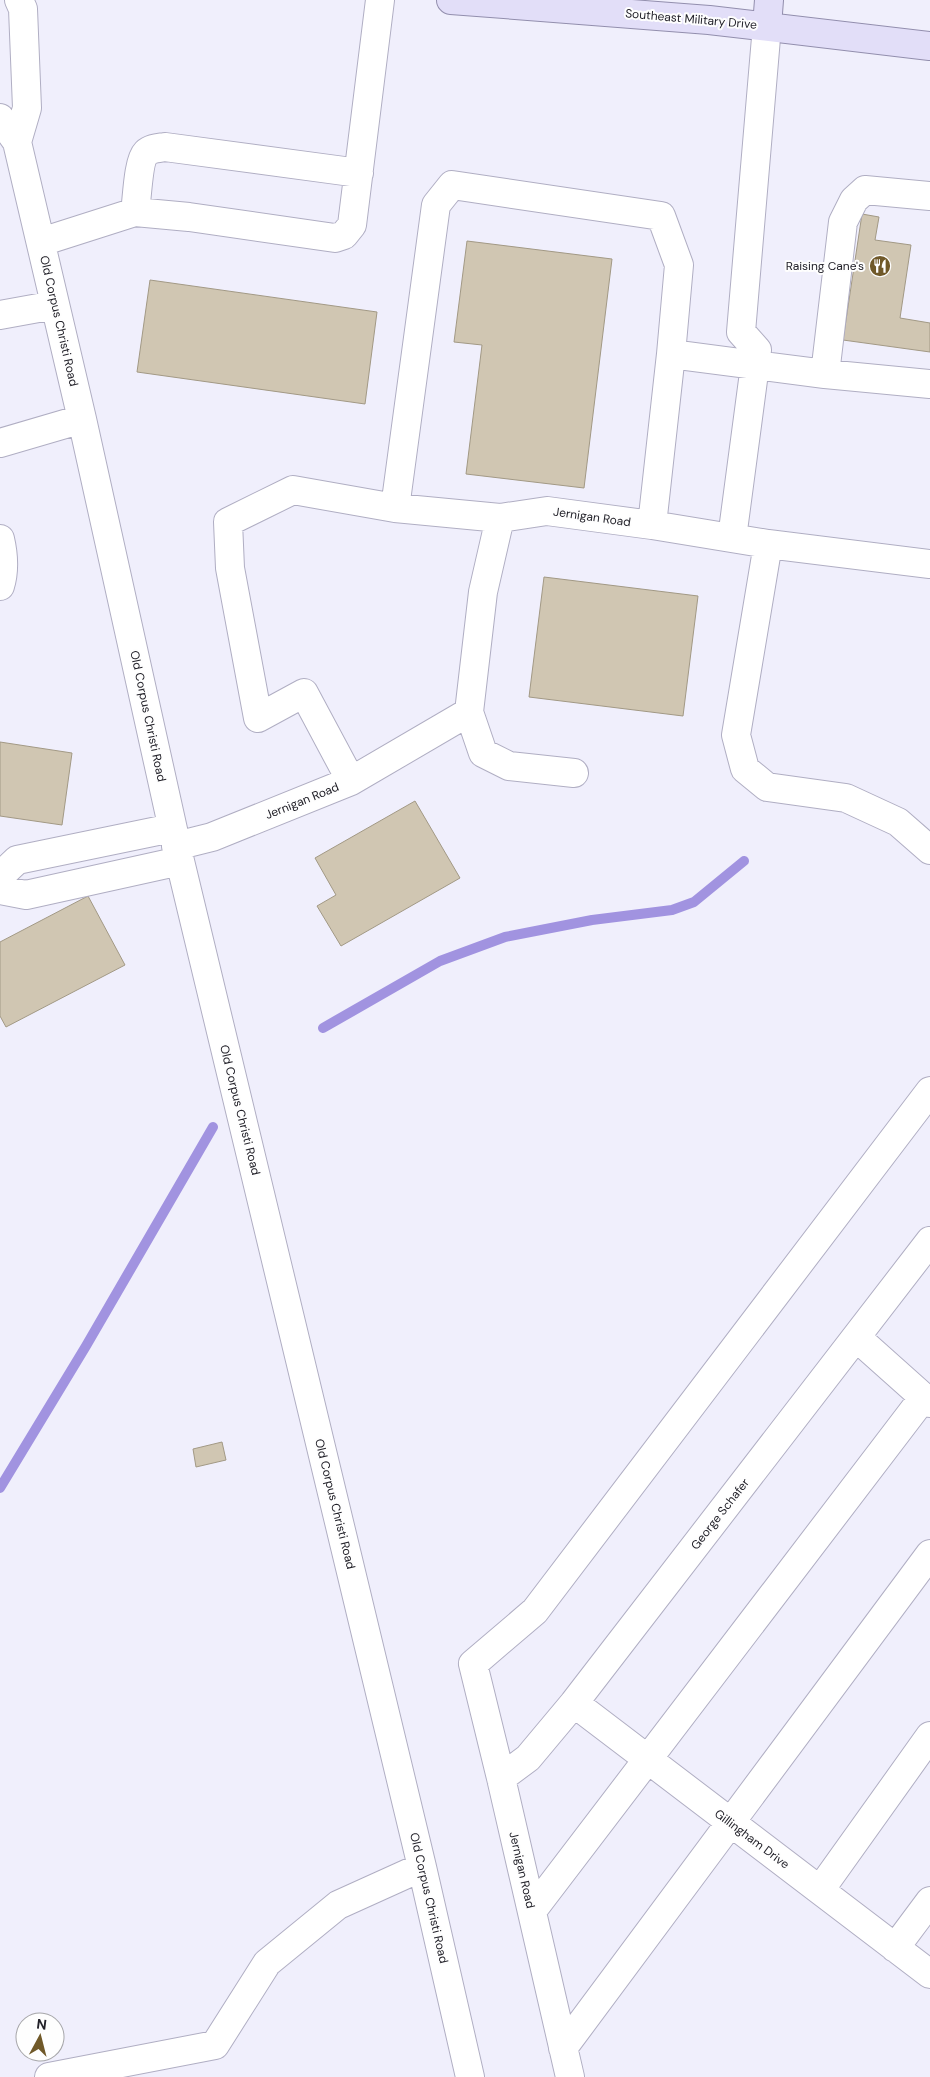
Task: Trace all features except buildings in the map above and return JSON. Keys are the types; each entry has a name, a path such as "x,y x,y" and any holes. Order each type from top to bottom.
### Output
{"main road":[{"name":"Southeast Military Drive","path":"451,0 663,16 768,13 930,46"}],"street":[{"name":"Old Corpus Christi Road","path":"17,142 27,108 23,9 19,0"},
{"path":"40,242 135,212 189,217 335,238 344,235 352,225 380,0"},
{"path":"732,538 756,357 741,332 768,13"},
{"name":"Old Corpus Christi Road","path":"0,118 17,142 82,420 176,845 422,1867 470,2077"},
{"path":"135,212 142,162 145,154 151,150 165,147 358,173"},
{"path":"395,508 436,205 452,185 661,216 679,265 652,525"},
{"path":"825,374 843,222 854,200 865,190 930,196"},
{"path":"0,315 55,305"},
{"path":"671,354 756,357 825,374 930,384"},
{"path":"0,443 82,420"},
{"name":"Jernigan Road","path":"351,781 304,693 258,718 230,568 228,522 293,490 395,508 500,518 547,511 652,525 768,544 930,564"},
{"path":"500,518 483,592 469,712 483,753 509,766 574,773"},
{"path":"0,539 4,554 4,574 0,586"},
{"path":"768,544 736,735 745,769 767,787 846,798 898,822 930,850"},
{"name":"Jernigan Road","path":"176,845 212,838 351,781 469,712"},
{"path":"0,876 17,860 176,845"},
{"path":"0,890 26,895 176,845"},
{"name":"Jernigan Road","path":"570,2077 473,1664 535,1611 930,1091"},
{"name":"George Schafer","path":"501,1778 528,1758 574,1703 930,1241"},
{"path":"532,1911 647,1759 927,1400 856,1337"},
{"path":"563,2048 930,1554"},
{"name":"Gillingham Drive","path":"574,1703 930,1974"},
{"path":"820,1890 930,1736"},
{"path":"49,2077 215,2045 267,1963 338,1905 422,1867"},
{"path":"895,1948 930,1901"}],"waterway":[{"path":"323,1028 440,961 505,937 592,920 672,910 694,902 744,861"},
{"path":"0,1488 86,1346 213,1127"}],"place":[{"name":"Raising Cane's","path":"880,266"}]}
